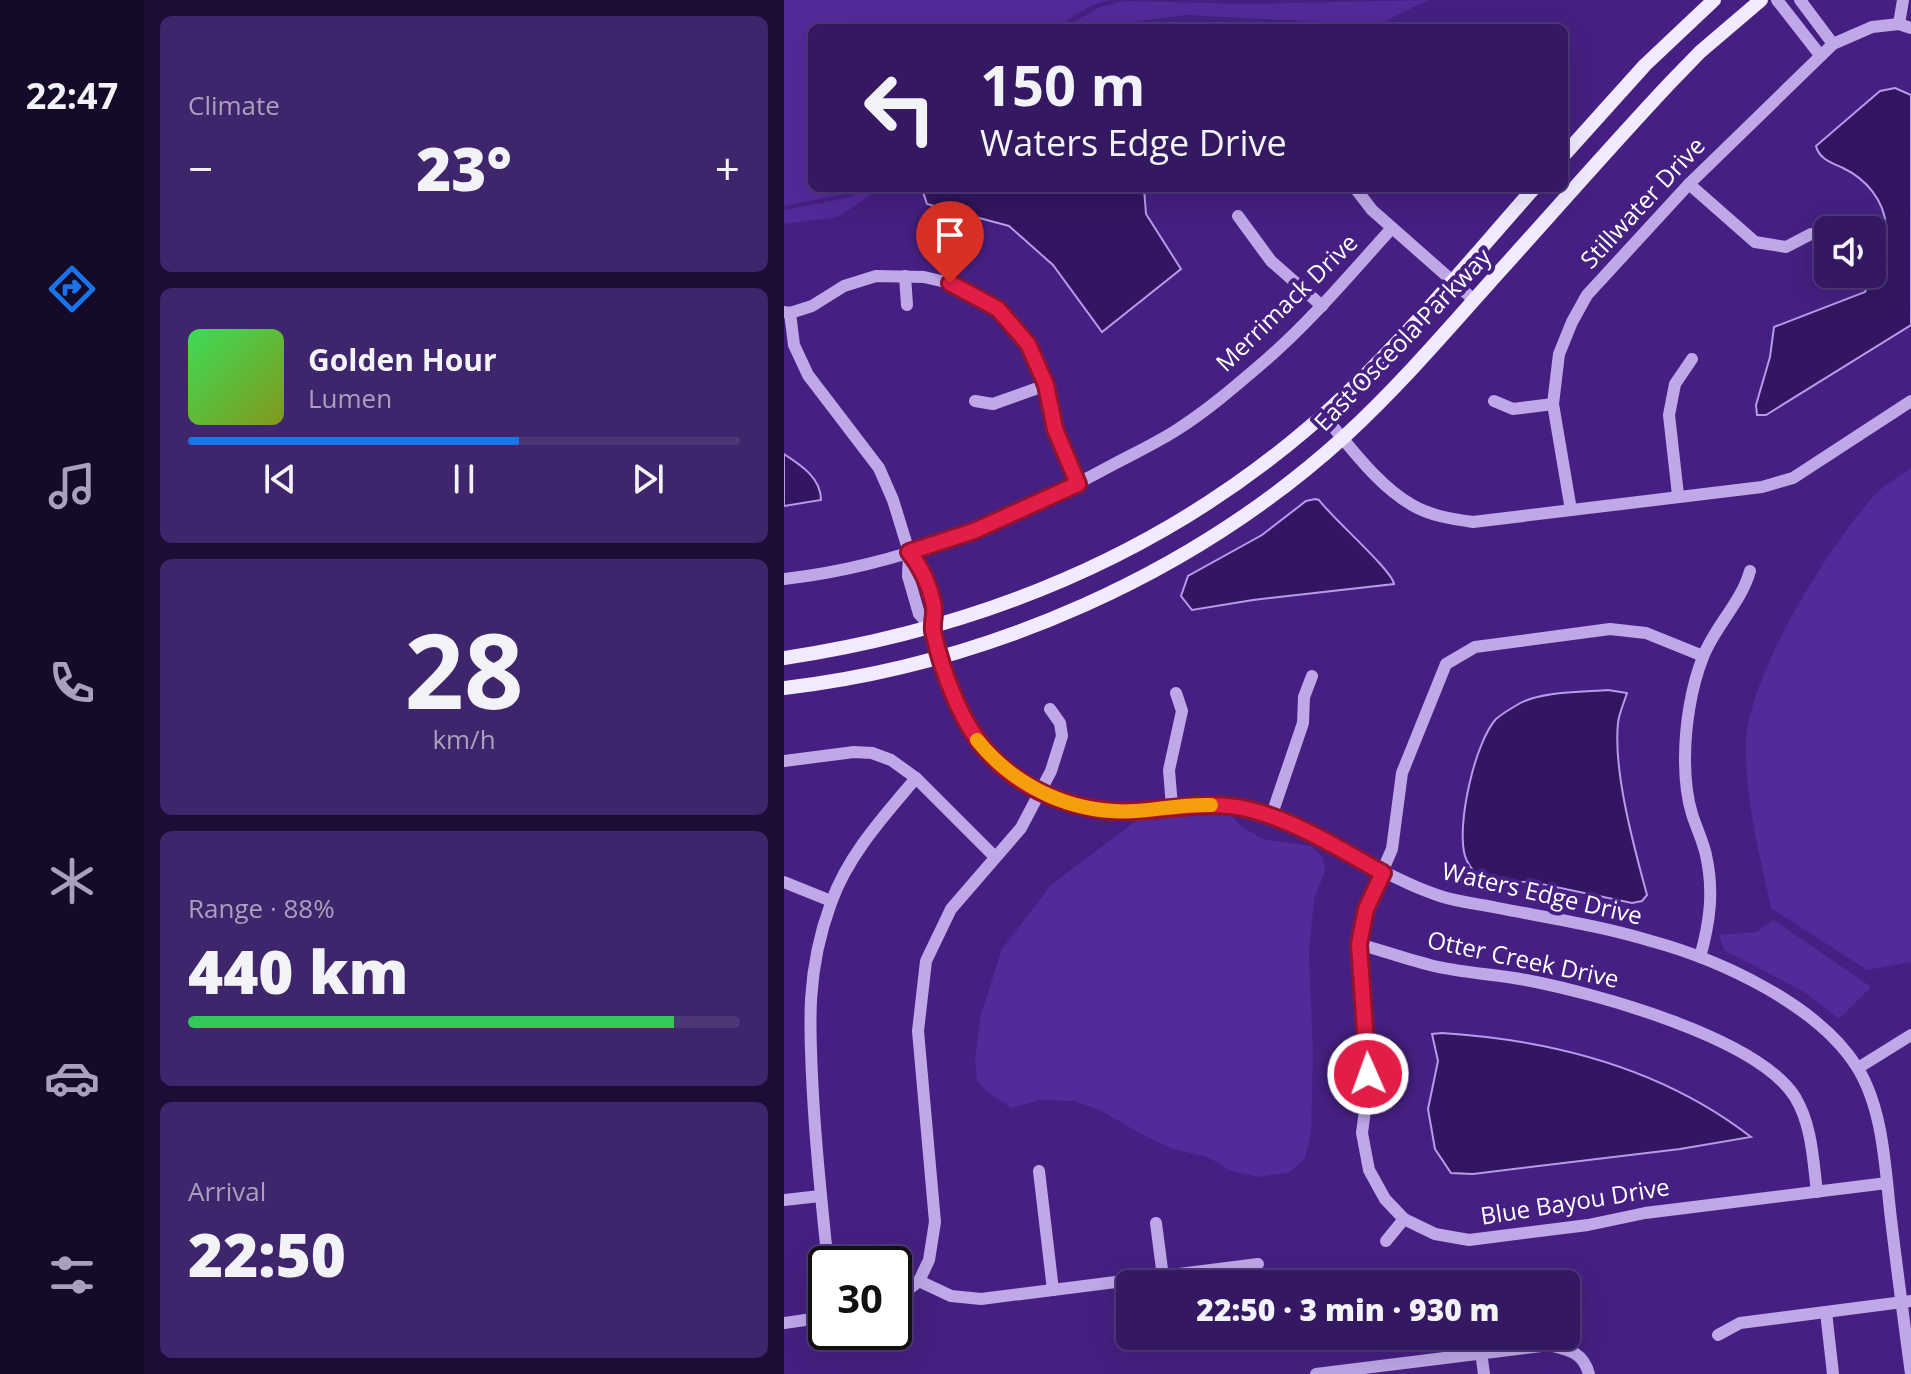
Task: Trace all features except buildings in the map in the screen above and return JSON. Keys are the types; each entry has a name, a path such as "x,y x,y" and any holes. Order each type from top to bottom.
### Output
{"main road":[{"path":"1568,151 1645,65 1714,0"},
{"name":"East Osceola Parkway","path":"784,688 881,672 941,656 1049,619 1130,582 1246,513 1343,437 1402,380 1669,84 1700,52 1761,0"},
{"name":"East Osceola Parkway","path":"784,658 842,649 932,628 1052,586 1149,539 1262,466 1323,415 1369,371 1530,192"}],"street":[{"path":"1777,0 1820,55"},
{"path":"1800,0 1833,44"},
{"path":"1903,0 1905,26"},
{"name":"Stillwater Drive","path":"1571,510 1553,404 1559,354 1587,295 1689,184 1833,44 1872,27 1905,26"},
{"path":"1689,184 1755,242 1786,247 1811,234"},
{"path":"1358,192 1372,210 1474,300"},
{"path":"1238,216 1271,261 1322,306"},
{"name":"Merrimack Drive","path":"784,579 909,552 987,526 1078,484 1174,431 1267,359 1322,306 1392,228"},
{"path":"787,312 812,306 844,286 876,276 905,276 950,283 998,309 1028,344 1046,385 1055,429 1078,484"},
{"path":"905,276 907,305"},
{"name":"Waters Edge Drive","path":"787,312 794,345 808,375 879,468 893,500 909,552 908,576 919,614 932,628 960,710 978,741 1009,772 1040,792 1090,810 1221,806 1249,809 1322,839 1383,873 1442,897 1651,940 1700,957 1786,999 1826,1028 1858,1068 1874,1106 1906,1301 1911,1374"},
{"path":"1678,495 1669,415 1675,384 1692,359"},
{"path":"975,401 993,404 1046,385"},
{"path":"1494,401 1513,409 1553,404"},
{"path":"1323,415 1395,493 1413,505 1443,517 1473,522 1762,487 1793,478 1911,401"},
{"path":"1700,957 1710,925 1711,894 1706,853 1690,810 1685,760 1689,708 1703,656 1730,608 1744,591 1750,571"},
{"name":"Blue Bayou Drive","path":"1703,656 1646,633 1610,629 1475,647 1446,664 1402,773 1392,849 1366,909 1359,944 1369,1054 1363,1146 1369,1170 1385,1199 1404,1219 1435,1234 1469,1240 1588,1225 1645,1213 1887,1183"},
{"path":"1271,817 1303,723 1304,697 1312,676"},
{"path":"1172,807 1169,770 1182,711 1176,693"},
{"path":"912,1287 919,1281 929,1260 935,1222 918,1031 926,961 951,909 1021,828 1040,792 1061,747 1060,723 1050,709"},
{"path":"784,761 854,752 872,753 891,760 916,778 994,856"},
{"path":"826,1246 808,1023 812,976 831,901 862,843 916,778"},
{"path":"784,882 831,901"},
{"name":"Otter Creek Drive","path":"1359,944 1432,966 1584,992 1626,1004 1719,1040 1776,1074 1796,1098 1810,1136 1817,1192"},
{"path":"1858,1068 1911,1035"},
{"path":"1039,1171 1053,1290"},
{"path":"784,1200 820,1196"},
{"path":"1386,1241 1404,1219"},
{"path":"1156,1223 1162,1270"},
{"path":"1214,1270 1258,1264"},
{"path":"919,1281 951,1296 981,1299 1116,1283"},
{"path":"1718,1335 1740,1323 1906,1301"},
{"path":"1826,1312 1833,1374"},
{"path":"784,1323 808,1320"},
{"path":"1316,1374 1378,1370 1481,1352 1549,1345 1574,1351 1586,1363 1589,1374"},
{"path":"1481,1352 1484,1374"}],"shaded area":[{"path":"784,0 1110,0 1082,11 1063,24 808,24 808,192 849,192 784,206"},
{"path":"1428,0 1379,24 1187,15 1122,24 1071,24 1100,7 1125,1 1248,4"},
{"path":"1895,88 1911,95 1911,325 1766,415 1757,415 1756,405 1770,357 1774,327 1865,292 1867,288 1886,288 1886,216 1878,199 1866,184 1823,157 1816,146 1880,91"},
{"path":"858,192 875,192 838,217 784,224 784,210 847,198"},
{"path":"923,192 1144,192 1146,214 1181,269 1102,332 1053,265 1009,226 927,204"},
{"path":"784,454 814,479 821,500 784,506"},
{"path":"1911,468 1911,962 1867,970 1771,908 1751,807 1746,745 1750,717 1760,685 1792,615 1854,520 1872,498"},
{"path":"1315,499 1373,556 1394,584 1192,610 1181,596 1188,576 1262,535 1306,501"},
{"path":"1608,690 1627,693 1618,723 1619,763 1626,809 1647,895 1642,901 1632,903 1532,882 1482,881 1465,856 1463,825 1469,784 1488,730 1498,717 1526,700 1561,693"},
{"path":"1206,810 1228,812 1241,826 1262,839 1311,846 1323,858 1325,871 1314,899 1309,954 1313,1054 1311,1132 1305,1158 1290,1172 1259,1177 1231,1171 1208,1157 1173,1149 1102,1111 1075,1101 1040,1100 1011,1108 983,1088 977,1079 975,1058 981,1014 1002,949 1051,885 1135,822 1149,815"},
{"path":"1774,920 1871,987 1839,1019 1806,993 1724,950 1719,935 1756,932"},
{"path":"1432,1034 1524,1042 1604,1062 1681,1093 1751,1137 1680,1149 1473,1174 1451,1173 1435,1149 1428,1109 1438,1061"}],"slow traffic":[{"path":"977,740 1023,783 1090,810 1135,811 1211,805"}],"route":[{"path":"950,283 998,309 1028,344 1046,385 1055,429 1078,484 974,531 909,552 922,567 934,609 932,628 960,710 978,741 992,757 1023,783 1040,792 1090,810 1135,811 1206,805 1249,809 1322,839 1383,873 1366,909 1359,944 1368,1074"}]}
